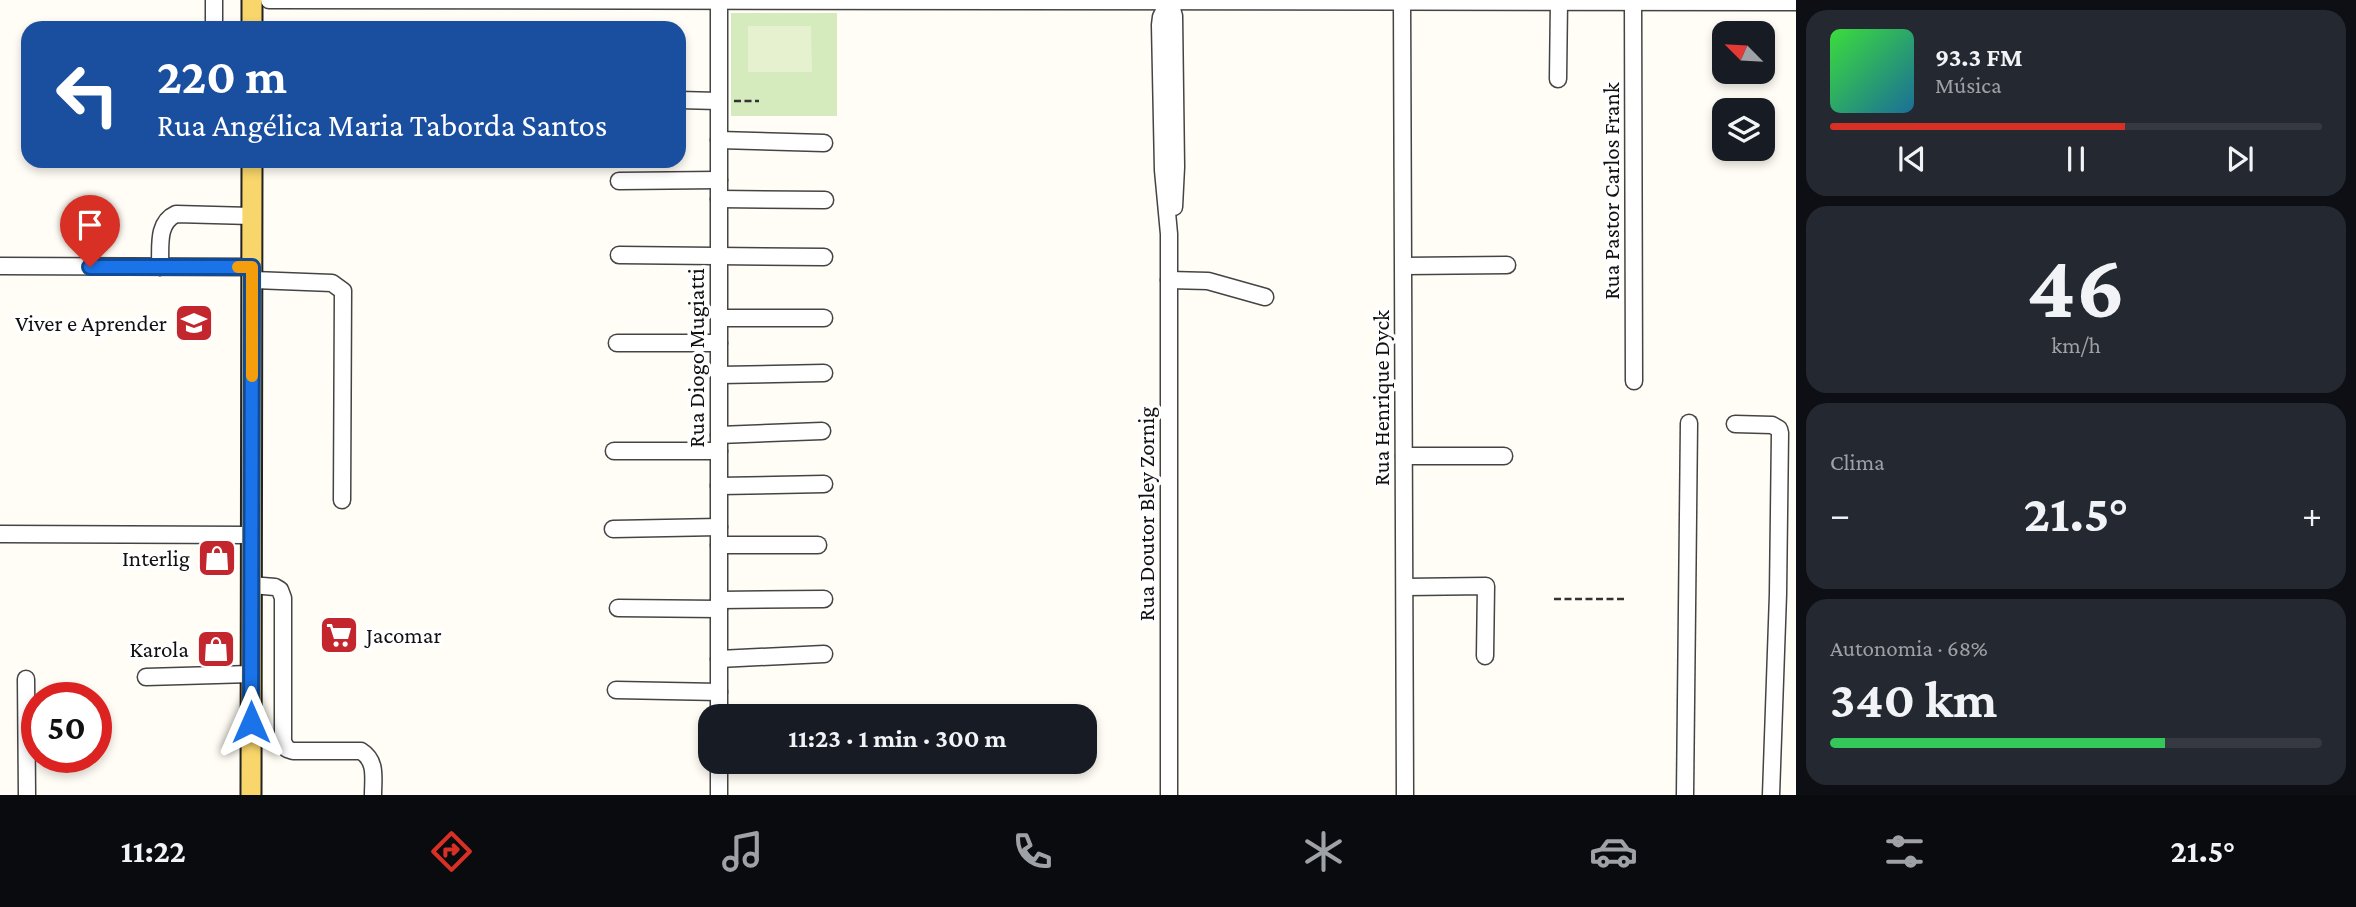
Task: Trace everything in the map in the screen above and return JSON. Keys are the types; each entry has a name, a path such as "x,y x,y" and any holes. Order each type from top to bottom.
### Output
{"main road":[{"path":"252,0 252,21"},
{"path":"251,795 252,168"}],"street":[{"path":"214,0 214,21"},
{"path":"269,0 1796,2"},
{"name":"Rua Diogo Mugiatti","path":"719,1 719,704"},
{"name":"Rua Doutor Bley Zornig","path":"1169,795 1169,234 1163,170 1160,26 1161,17 1170,1"},
{"name":"Rua Henrique Dyck","path":"1402,1 1405,795"},
{"path":"1558,79 1559,1"},
{"name":"Rua Pastor Carlos Frank","path":"1633,1 1634,381"},
{"path":"686,100 719,100"},
{"path":"719,140 824,143"},
{"path":"619,181 719,180"},
{"path":"719,199 825,200"},
{"path":"160,267 162,227 167,218 176,214 251,216"},
{"path":"619,255 824,257"},
{"path":"1404,266 1507,265"},
{"path":"0,266 160,267 332,283 343,291 342,500"},
{"path":"1169,280 1208,281 1265,297"},
{"path":"719,318 824,318"},
{"path":"617,343 719,344"},
{"path":"719,375 824,373"},
{"path":"1685,795 1689,423"},
{"path":"1735,424 1772,425 1779,429 1780,433 1771,795"},
{"path":"614,451 822,431"},
{"path":"1404,456 1504,457"},
{"path":"719,486 824,484"},
{"path":"613,529 719,527"},
{"path":"0,534 251,535"},
{"path":"719,545 818,545"},
{"path":"251,585 275,587 280,590 283,598 283,741 287,749 361,751 373,764 373,795"},
{"path":"1405,587 1486,586 1485,656"},
{"path":"618,608 824,599"},
{"path":"719,659 824,654"},
{"path":"146,677 251,674"},
{"path":"26,679 27,795"},
{"path":"616,690 719,692"},
{"path":"719,774 719,795"}],"path":[{"path":"719,100 759,101"},
{"path":"1554,599 1625,599"}],"green space":[{"path":"731,13 837,13 837,116 731,116"},
{"path":"748,26 811,26 812,72 748,72"}],"slow traffic":[{"path":"238,267 252,267 252,376"}],"place":[{"name":"Viver e Aprender","path":"194,323"},
{"name":"Interlig","path":"217,558"},
{"name":"Jacomar","path":"339,635"},
{"name":"Karola","path":"216,649"}],"route":[{"path":"90,267 252,267 251,722"}]}
